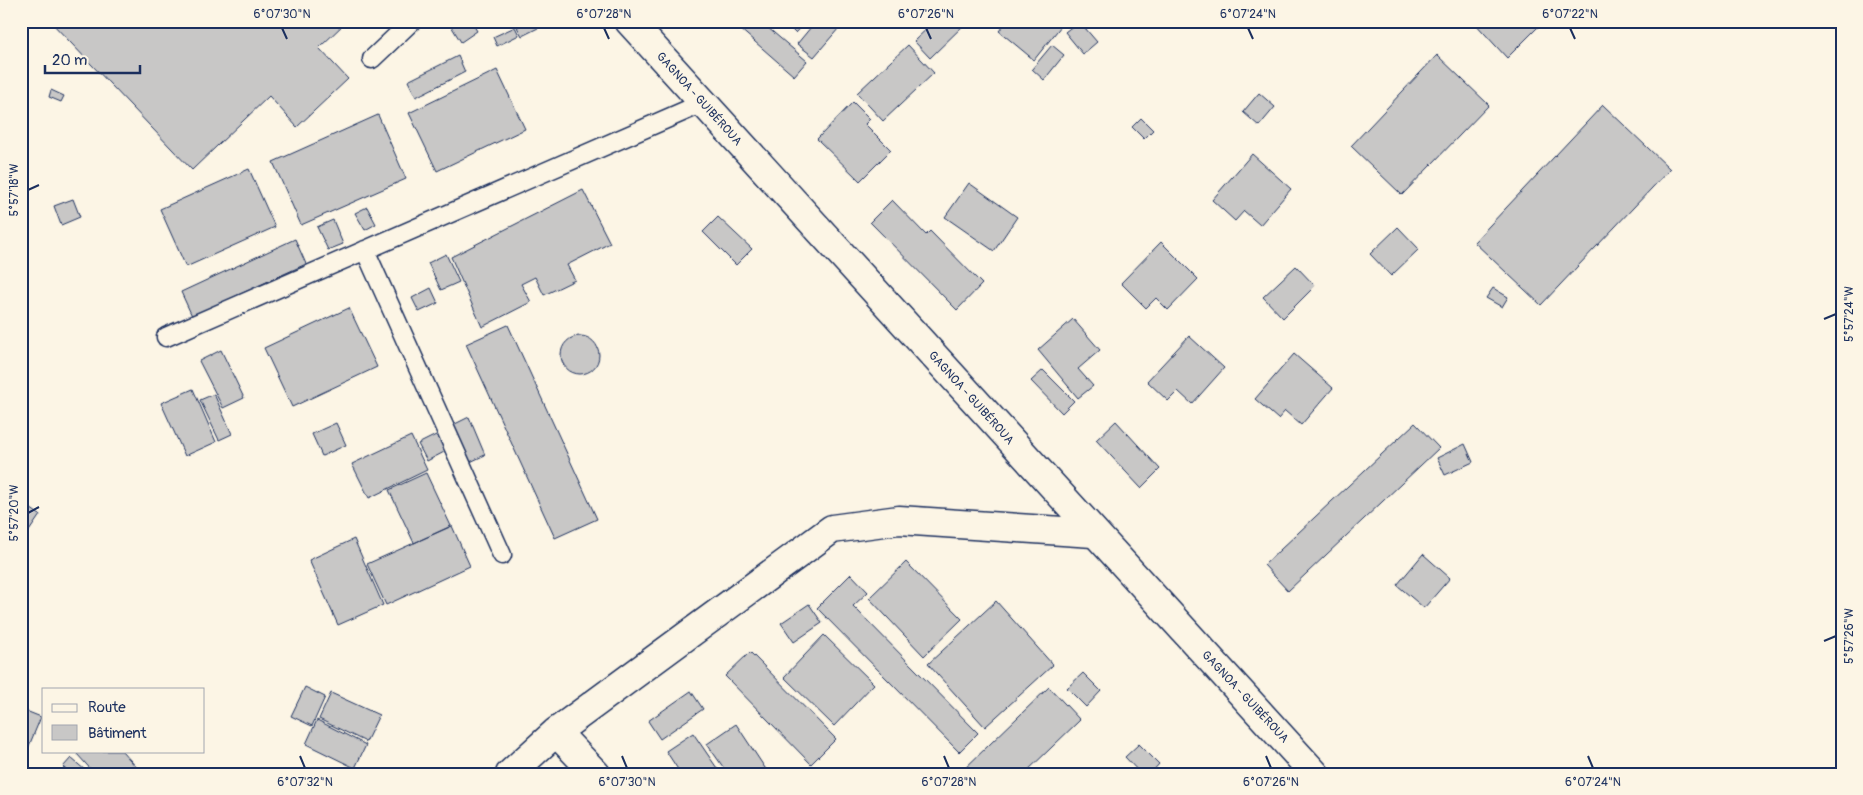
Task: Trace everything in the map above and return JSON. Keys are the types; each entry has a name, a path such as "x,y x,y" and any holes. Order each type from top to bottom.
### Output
{"main road":[{"name":"GAGNOA - GUIBÉROUA","path":"629,21 1093,533 1315,774"},
{"path":"510,774 556,732 832,529 899,520 1093,533"},
{"path":"556,732 596,774"}],"lane":[{"path":"372,59 412,21"},
{"path":"166,337 703,103"},
{"path":"365,250 502,555"}],"building":[{"path":"50,21 347,21 319,48 348,79 297,127 269,96 192,170"},
{"path":"448,21 471,21 477,31 461,42"},
{"path":"529,21 540,21 542,26 522,36 517,27"},
{"path":"731,21 760,21 807,61 794,76"},
{"path":"783,21 806,21 795,33"},
{"path":"816,21 845,21 814,57 797,44"},
{"path":"935,21 968,21 930,58 914,41"},
{"path":"1007,21 1065,21 1034,60 999,31"},
{"path":"1079,21 1097,42 1083,54 1065,32"},
{"path":"1473,21 1544,21 1507,58"},
{"path":"515,27 519,35 497,46 493,37"},
{"path":"908,45 934,73 883,121 857,93"},
{"path":"1052,45 1064,55 1044,80 1032,69"},
{"path":"1437,55 1489,105 1402,195 1351,146"},
{"path":"458,56 465,72 416,97 408,81"},
{"path":"497,70 525,129 437,171 409,113"},
{"path":"51,90 64,96 61,102 49,97"},
{"path":"1259,93 1275,107 1259,126 1243,112"},
{"path":"853,102 870,119 865,124 891,150 860,181 817,139"},
{"path":"1603,105 1670,169 1541,305 1474,242"},
{"path":"378,115 406,179 301,225 273,162"},
{"path":"1141,118 1153,130 1144,139 1132,127"},
{"path":"1252,154 1291,189 1260,225 1244,211 1235,221 1212,200"},
{"path":"249,169 275,227 186,267 160,209"},
{"path":"969,183 1017,217 994,251 945,217"},
{"path":"583,190 610,243 567,265 575,280 544,295 535,277 521,284 531,302 482,327 451,257"},
{"path":"73,199 80,217 61,225 54,206"},
{"path":"892,200 926,235 930,231 982,284 957,310 870,222"},
{"path":"367,207 376,224 365,230 355,213"},
{"path":"718,217 752,249 736,265 703,232"},
{"path":"333,220 343,244 328,250 317,227"},
{"path":"1398,227 1419,249 1391,276 1370,254"},
{"path":"295,239 306,264 192,316 181,292"},
{"path":"1161,242 1198,279 1168,310 1156,298 1146,308 1121,283"},
{"path":"446,254 459,282 441,290 428,263"},
{"path":"1296,266 1315,286 1283,318 1263,297"},
{"path":"431,288 438,303 419,312 412,298"},
{"path":"1493,288 1508,297 1502,307 1486,298"},
{"path":"349,308 377,367 292,407 264,348"},
{"path":"1073,319 1100,350 1078,369 1093,386 1078,398 1038,350"},
{"path":"508,325 597,519 555,538 466,344"},
{"path":"580,336 594,341 599,355 594,369 580,374 566,369 561,355 566,341"},
{"path":"1189,336 1224,368 1192,404 1178,391 1168,401 1147,381"},
{"path":"221,350 244,398 223,408 199,361"},
{"path":"1294,354 1333,388 1301,425 1285,411 1278,419 1255,399"},
{"path":"1043,370 1074,401 1062,413 1031,381"},
{"path":"193,389 216,442 185,456 161,403"},
{"path":"214,394 232,434 219,440 200,400"},
{"path":"469,417 485,455 466,464 449,427"},
{"path":"1116,421 1160,469 1141,488 1096,440"},
{"path":"336,423 346,445 322,456 312,434"},
{"path":"1415,423 1439,448 1288,591 1264,565"},
{"path":"438,434 446,451 427,461 418,444"},
{"path":"411,436 427,470 369,498 352,464"},
{"path":"1465,444 1473,462 1445,475 1437,458"},
{"path":"426,473 451,526 414,543 389,490"},
{"path":"21,502 40,515 21,543"},
{"path":"452,526 470,566 386,605 367,564"},
{"path":"354,539 383,605 338,625 309,560"},
{"path":"1423,554 1450,578 1424,608 1397,585"},
{"path":"906,562 962,619 924,656 869,598"},
{"path":"851,574 868,592 853,606 978,733 959,752 817,608"},
{"path":"996,601 1053,665 985,727 928,664"},
{"path":"809,604 822,623 794,642 781,623"},
{"path":"824,635 874,684 834,726 784,677"},
{"path":"750,652 836,739 811,764 725,676"},
{"path":"1083,673 1101,691 1086,707 1067,688"},
{"path":"305,687 325,697 312,726 291,716"},
{"path":"1049,687 1080,720 1024,774 959,774"},
{"path":"691,691 703,709 660,739 648,721"},
{"path":"331,693 379,715 366,742 319,719"},
{"path":"21,709 41,717 26,753 21,751"},
{"path":"317,720 366,745 355,768 306,744"},
{"path":"736,724 769,774 728,774 707,744"},
{"path":"693,733 721,774 681,774 666,751"},
{"path":"1139,744 1159,764 1150,774 1141,774 1125,757"},
{"path":"80,752 123,752 139,770 134,774 95,774 77,754"},
{"path":"71,758 86,771 83,774 71,774 63,767"}]}
